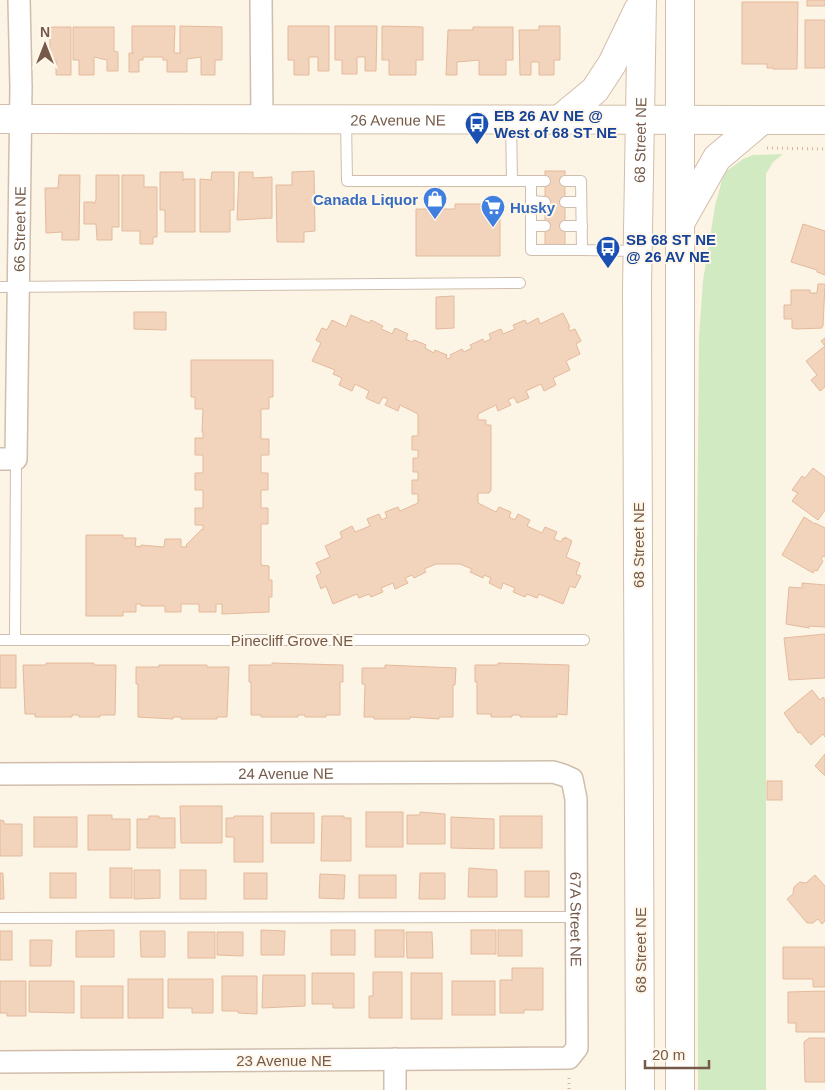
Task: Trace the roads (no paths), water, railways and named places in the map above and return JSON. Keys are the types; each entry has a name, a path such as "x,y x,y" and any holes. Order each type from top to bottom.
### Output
{"main road":[{"path":"680,0 680,1090"},
{"path":"560,119 596,90 612,64 642,1"},
{"name":"68 Street NE","path":"640,1090 638,251 642,1"},
{"name":"26 Avenue NE","path":"10,119 825,120"},
{"path":"680,223 717,158 762,120"}],"street":[{"name":"66 Street NE","path":"8,459 10,119 21,87 19,0"},
{"path":"261,0 262,119"},
{"name":"24 Avenue NE","path":"0,774 552,772 563,774 572,779"},
{"name":"67A Street NE","path":"569,1058 577,1048 576,799 572,779"},
{"name":"23 Avenue NE","path":"0,1062 569,1058"},
{"path":"395,1059 395,1090"}],"lane":[{"path":"346,119 347,182 545,182"},
{"path":"511,119 512,181"},
{"path":"531,182 532,250 638,251"},
{"path":"565,182 581,182 582,250"},
{"path":"531,202 545,202"},
{"path":"565,202 581,202"},
{"path":"531,226 545,226"},
{"path":"565,226 582,226"},
{"path":"9,286 520,283"},
{"path":"8,459 15,640"},
{"name":"Pinecliff Grove NE","path":"0,640 584,640"},
{"path":"0,918 576,917"}],"place":[{"name":"EB 26 AV NE @ West of 68 ST NE","path":"477,145"},
{"name":"Canada Liquor","path":"435,220"},
{"name":"Husky","path":"493,228"},
{"name":"SB 68 ST NE @ 26 AV NE","path":"608,269"}]}
